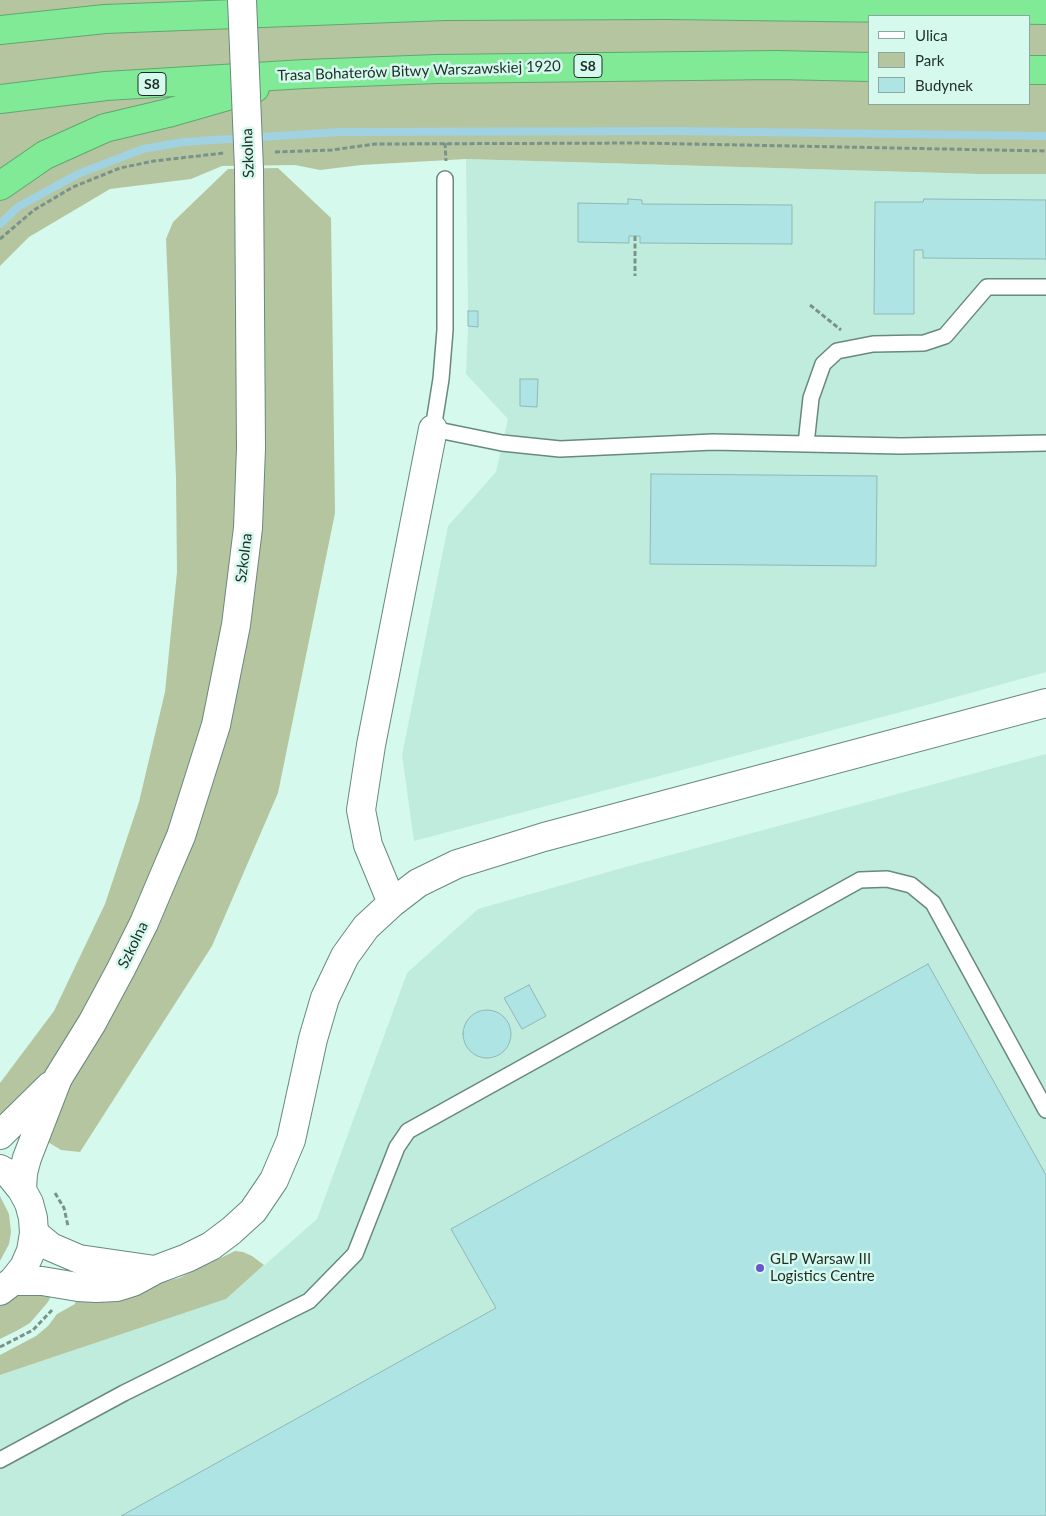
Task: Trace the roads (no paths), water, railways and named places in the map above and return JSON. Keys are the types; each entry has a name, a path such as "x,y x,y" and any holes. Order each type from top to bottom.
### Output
{"highway":[{"path":"105,19 202,0"},
{"path":"0,30 105,19 455,6 668,5 1046,10"},
{"name":"Trasa Bohaterów Bitwy Warszawskiej 1920","path":"0,99 106,86 306,74 437,69 558,66 777,65 868,67"},
{"path":"1031,70 1046,70"},
{"path":"0,186 44,155 104,128 168,113 306,74"}],"street":[{"name":"Szkolna","path":"22,1190 22,1173 58,1078 92,1024 144,923 181,836 216,725 236,625 248,528 251,448 248,158 242,0"},
{"path":"392,902 368,845 361,810 371,745 433,429"},
{"path":"6,1286 42,1281 78,1287 118,1286 133,1282 155,1270 187,1258 210,1246 231,1231 253,1211 274,1180 291,1140 325,998 345,956 366,927 392,902 418,882 457,864 544,837 1046,703"},
{"name":"Szkolna","path":"0,1135 58,1078"},
{"path":"0,1169 9,1174 22,1190 29,1203 34,1233 31,1251 24,1267 6,1286"},
{"path":"34,1233 51,1247 77,1258 155,1270"}],"lane":[{"path":"445,179 445,330 441,379 433,429 502,443 560,449 713,442 901,446 1046,443"},
{"path":"806,444 811,398 823,364 837,352 873,344 924,343 945,336 988,287 1046,287"},
{"path":"0,1460 124,1393 310,1301 355,1254 397,1147 408,1131 860,880 887,879 911,886 933,903 1046,1110"}],"waterway":[{"path":"0,224 18,207 78,174 143,149 183,142 341,132 676,131 1046,136"}],"place":[{"name":"GLP Warsaw III Logistics Centre","path":"760,1268"}]}
